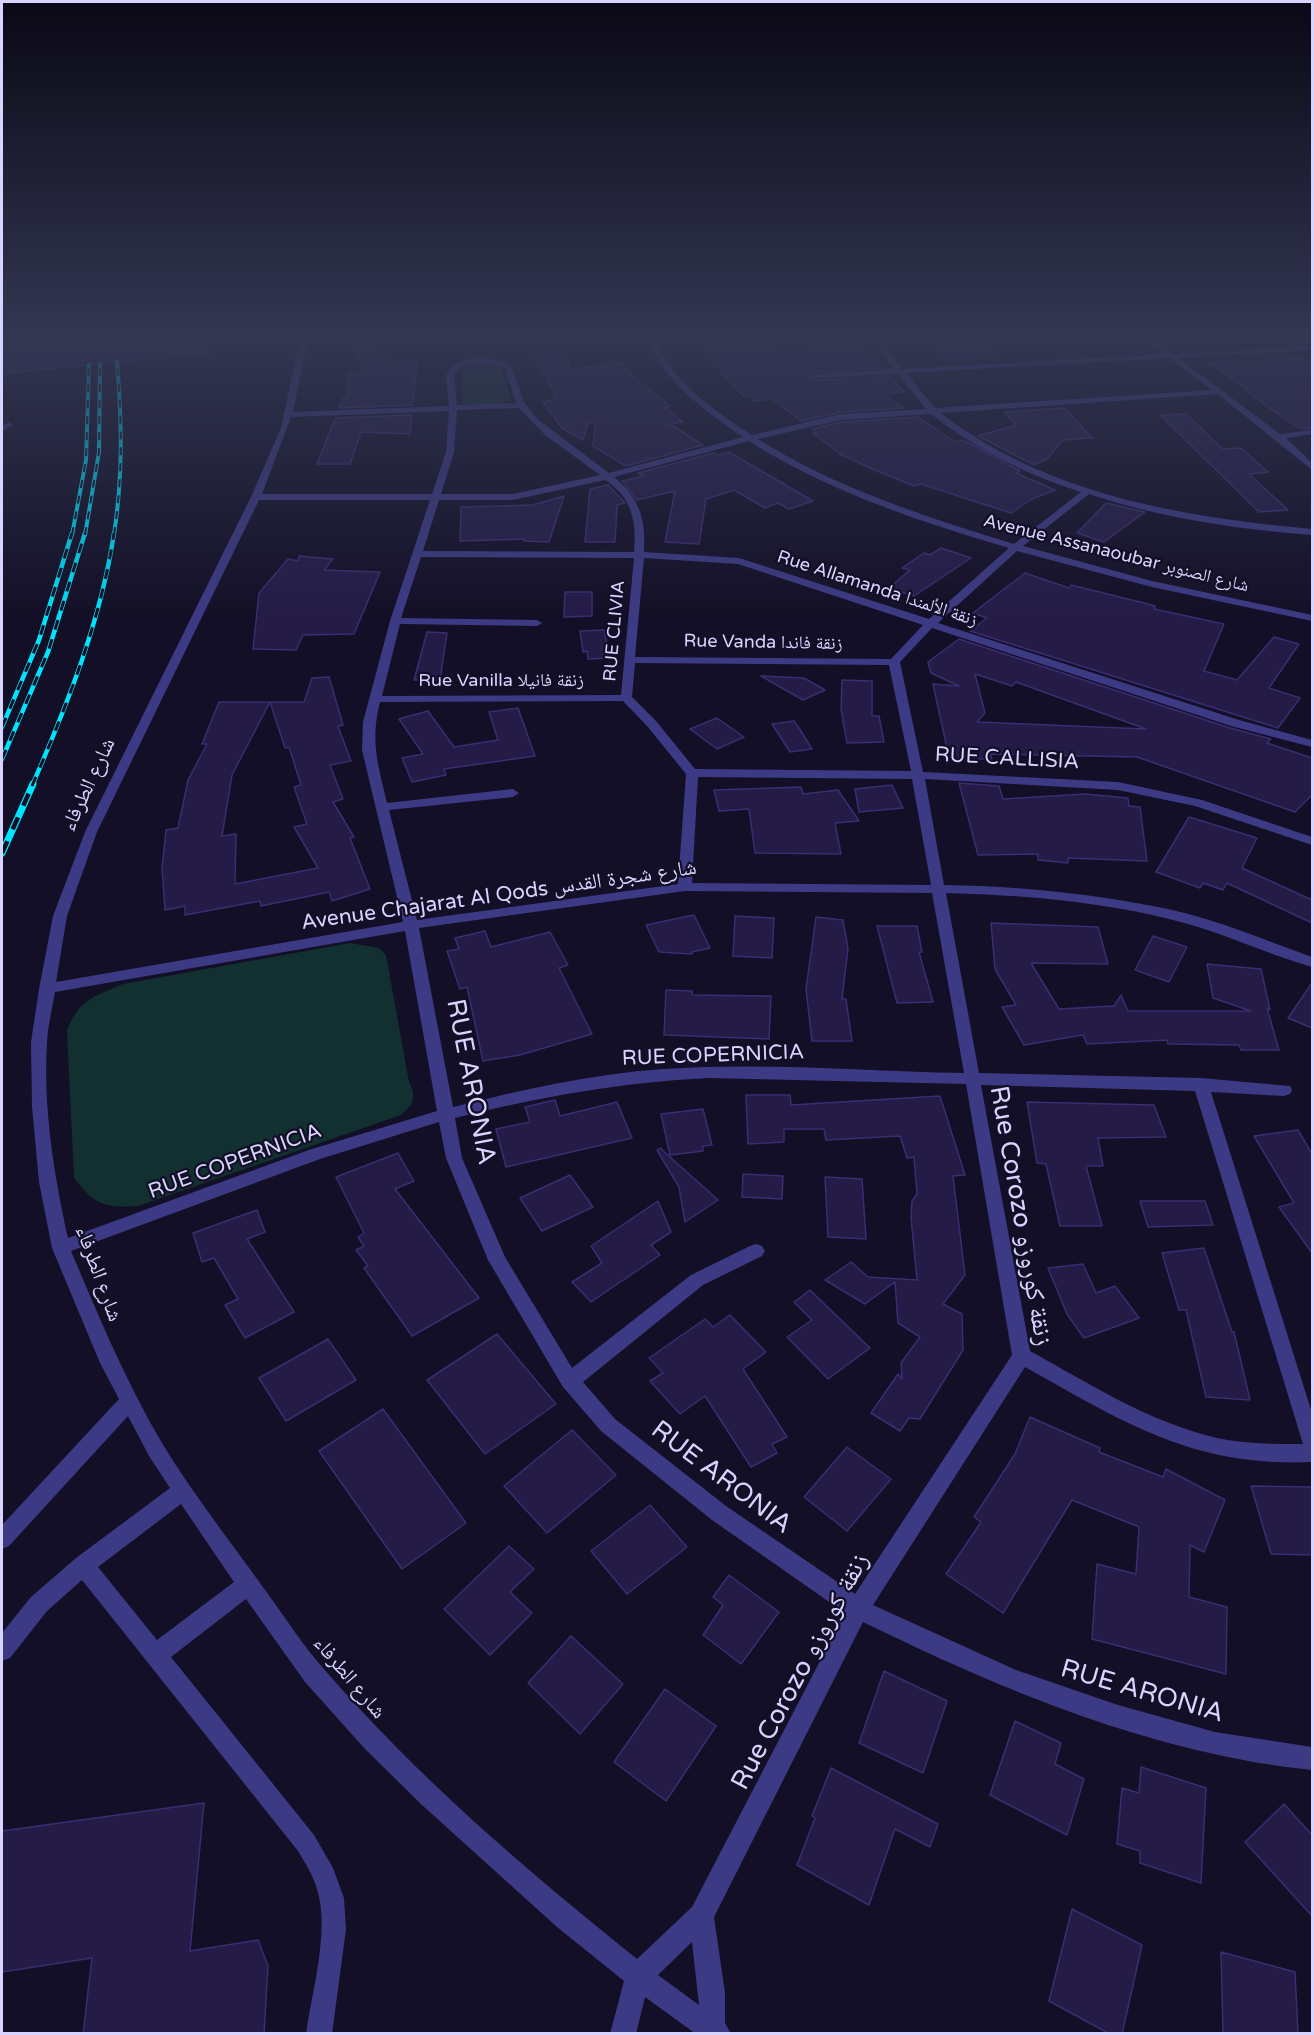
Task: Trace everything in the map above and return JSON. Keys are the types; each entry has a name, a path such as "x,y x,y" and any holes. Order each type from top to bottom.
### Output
{"street":[{"name":"شارع الطرفاء","path":"283,433 256,497 91,832 60,916 46,989 39,1042 40,1107 47,1182 61,1248 100,1343 129,1401 183,1490 313,1674 373,1741 430,1797 566,1918 714,2033"},
{"name":"RUE CLIVIA","path":"411,925 368,750 369,722 395,621 433,498 441,482 450,452 451,433"},
{"name":"RUE CLIVIA","path":"547,433 605,477 635,505 639,516 638,555 631,625 632,660 626,698 640,709 665,744 692,773"},
{"name":"Avenue Assanaoubar شارع الصنوبر","path":"742,433 788,460 859,493 1016,548 1161,585 1312,618"},
{"path":"256,497 513,497 605,477 771,433"},
{"path":"965,433 986,448 1086,492 1210,520 1312,532"},
{"path":"1277,433 1312,467"},
{"path":"1281,436 1305,433"},
{"path":"894,662 911,641 1016,548 1086,492"},
{"name":"Rue Allamanda زنقة الألمندا","path":"417,554 638,555 739,561 1226,720 1312,744"},
{"path":"395,621 537,623"},
{"name":"Rue Vanda زنقة فاندا","path":"632,660 894,662"},
{"name":"Rue Corozo زنقة كوروزو","path":"638,1976 701,1916 858,1609 1022,1356 918,775 894,662"},
{"name":"Rue Vanilla زنقة فانيلا","path":"376,699 626,698"},
{"path":"686,887 692,773"},
{"name":"RUE CALLISIA","path":"692,773 918,775 1118,786 1198,803 1312,841"},
{"path":"382,807 513,793"},
{"name":"Avenue Chajarat Al Qods شارع شجرة القدس","path":"46,989 411,925 686,887 996,890 1127,905 1224,930 1312,962"},
{"name":"RUE ARONIA","path":"411,925 444,1114 454,1158 487,1239 531,1320 570,1382 608,1425 719,1514 858,1609 1015,1681 1118,1716 1215,1743 1312,1759"},
{"name":"RUE COPERNICIA","path":"61,1248 277,1167 444,1114 577,1084 687,1073 769,1072 1202,1084 1284,1090"},
{"path":"1202,1084 1312,1443"},
{"path":"570,1382 697,1280 756,1251"},
{"path":"1022,1356 1147,1424 1186,1439 1238,1450 1312,1453"},
{"path":"2,1539 129,1401"},
{"path":"2,1650 39,1604 83,1565 183,1490"},
{"path":"83,1565 306,1843 324,1873 332,1899 331,1944 319,2034"},
{"path":"156,1655 248,1584"},
{"path":"701,1916 712,1993 714,2033"},
{"path":"623,2034 638,1976"}],"green space":[{"path":"350,943 379,948 386,955 409,1082 413,1092 411,1104 401,1115 138,1206 101,1203 81,1187 74,1178 67,1031 82,1005 95,996 123,984"}],"building":[{"path":"329,433 361,433 350,464 317,464"},
{"path":"571,433 585,433 583,440"},
{"path":"594,433 684,433 703,445 626,466 593,446"},
{"path":"813,433 942,433 955,442 963,440 1020,471 1016,473 1055,490 1032,499 1011,513 921,484 914,486 870,468 840,454"},
{"path":"988,433 1087,433 1092,438 1063,440 1047,459 1034,465 978,436"},
{"path":"1178,433 1206,433 1223,449 1241,448 1268,472 1249,474 1288,510 1259,512"},
{"path":"729,452 813,501 789,509 778,503 765,508 734,490 706,499 699,544 665,542 675,491 637,500 622,481 644,476 638,473 714,453 719,455"},
{"path":"608,485 625,503 617,505 615,542 585,542 590,489"},
{"path":"564,496 549,542 524,541 525,539 460,541 461,507 533,505"},
{"path":"1106,503 1145,512 1104,542 1077,533"},
{"path":"941,548 971,558 914,596 889,588 910,570 902,568 924,553 930,555"},
{"path":"299,556 333,559 324,570 380,572 354,634 303,635 296,650 253,649 259,593 288,559 298,561"},
{"path":"1025,573 1069,588 1071,585 1155,606 1154,609 1224,624 1204,671 1237,680 1274,637 1299,644 1269,688 1300,698 1278,728 970,631 987,618 973,613"},
{"path":"565,592 592,592 592,616 564,617"},
{"path":"604,630 610,658 588,659 587,651 583,652 580,631"},
{"path":"427,632 447,633 440,680 414,680"},
{"path":"959,639 1230,728 1271,739 1267,743 1312,758 1312,795 1295,812 1137,757 990,754 992,759 953,759 952,753 948,753 933,684 959,686 931,673 928,662","holes":["975,674 1012,686 1016,682 1146,729 977,722 985,713"]},
{"path":"761,676 804,678 825,690 803,700"},
{"path":"329,677 343,725 338,726 351,761 330,765 343,799 333,802 354,837 350,838 370,889 332,901 329,892 261,906 260,901 185,915 185,906 165,910 162,868 166,830 178,828 188,780 207,744 202,744 219,702 304,702 312,678","holes":["270,702 285,748 289,747 301,785 294,787 307,824 294,827 318,868 235,884 236,834 222,836 232,775"]},
{"path":"842,680 872,681 872,716 879,716 884,742 847,743 841,709"},
{"path":"518,708 535,756 444,769 446,775 412,782 402,758 423,754 399,719 428,711 454,747 498,740 489,712"},
{"path":"717,718 744,737 717,749 690,729"},
{"path":"794,721 812,749 790,752 772,724"},
{"path":"959,783 999,786 1003,799 1085,794 1128,798 1129,806 1140,807 1147,861 1068,858 1068,863 1038,860 1038,854 978,855"},
{"path":"892,785 903,808 859,812 855,789"},
{"path":"801,787 803,794 838,790 859,821 835,823 841,854 755,853 749,809 719,811 714,790"},
{"path":"1189,817 1257,838 1242,868 1312,900 1312,923 1227,883 1223,890 1203,883 1200,888 1156,872"},
{"path":"694,915 710,948 692,952 692,954 659,952 646,925"},
{"path":"735,916 774,918 772,958 733,956"},
{"path":"816,917 843,920 848,949 842,999 846,999 852,1041 812,1041 806,989"},
{"path":"991,923 1098,927 1108,964 1031,963 1059,1009 1114,1006 1121,995 1128,1011 1251,1011 1213,998 1207,964 1261,969 1270,1010 1267,1008 1279,1050 1241,1050 1239,1045 1168,1044 1167,1040 1087,1044 1083,1035 1024,1045 1002,1007 1016,1005 995,969"},
{"path":"877,926 917,926 922,952 919,952 933,1002 897,1003"},
{"path":"485,931 491,947 550,932 568,965 559,968 592,1034 520,1055 483,1061 467,987 460,989 447,951 459,949 455,938"},
{"path":"1153,936 1187,947 1169,982 1135,970"},
{"path":"1312,983 1312,1028 1288,1018"},
{"path":"666,990 692,991 692,995 771,996 769,1039 664,1035"},
{"path":"746,1095 790,1095 791,1105 940,1096 965,1175 953,1176 965,1275 943,1304 962,1314 963,1350 920,1419 909,1418 900,1431 871,1413 898,1374 902,1379 901,1363 920,1337 898,1323 895,1282 865,1304 825,1280 851,1262 868,1277 917,1280 911,1217 912,1201 917,1194 914,1157 907,1158 900,1136 826,1140 824,1129 784,1129 784,1142 748,1144"},
{"path":"555,1100 560,1116 617,1102 632,1138 506,1167 496,1129 530,1122 525,1107"},
{"path":"1027,1102 1154,1105 1166,1137 1098,1138 1103,1166 1086,1166 1102,1226 1060,1226 1046,1164 1037,1163"},
{"path":"703,1109 712,1145 703,1146 703,1151 670,1155 661,1114"},
{"path":"1298,1130 1312,1154 1312,1253 1279,1207 1294,1203 1254,1136"},
{"path":"660,1148 718,1200 685,1222 679,1187 657,1150"},
{"path":"398,1153 414,1181 395,1189 479,1298 412,1336 364,1268 368,1266 356,1250 364,1246 358,1237 364,1233 336,1177"},
{"path":"743,1174 783,1176 782,1199 742,1197"},
{"path":"570,1175 593,1207 542,1231 520,1198"},
{"path":"825,1177 862,1179 866,1239 828,1237"},
{"path":"658,1201 671,1232 651,1245 660,1255 591,1302 572,1282 602,1263 591,1246"},
{"path":"1140,1201 1205,1201 1213,1225 1148,1227"},
{"path":"257,1210 265,1232 247,1239 294,1312 245,1338 225,1305 238,1299 214,1258 202,1262 193,1233"},
{"path":"1204,1248 1232,1332 1234,1332 1250,1400 1206,1397 1186,1310 1179,1310 1162,1253"},
{"path":"1083,1264 1096,1293 1115,1286 1139,1318 1084,1338 1067,1314 1048,1268"},
{"path":"810,1290 870,1348 828,1379 787,1337 812,1320 794,1302"},
{"path":"730,1315 766,1352 743,1369 787,1437 772,1444 777,1453 751,1467 705,1396 680,1414 650,1381 663,1373 649,1358 705,1319 713,1327"},
{"path":"497,1334 556,1404 485,1454 427,1380"},
{"path":"328,1339 356,1380 286,1421 259,1378"},
{"path":"383,1409 466,1523 402,1569 319,1451"},
{"path":"1030,1417 1100,1448 1099,1452 1163,1477 1166,1469 1225,1500 1204,1552 1190,1545 1189,1597 1227,1607 1226,1674 1092,1639 1097,1564 1136,1574 1139,1527 1072,1500 1003,1613 946,1574 981,1522 974,1517 1015,1454"},
{"path":"572,1430 616,1475 547,1533 504,1486"},
{"path":"847,1447 891,1479 847,1531 804,1497"},
{"path":"1251,1486 1312,1487 1312,1555 1271,1554"},
{"path":"650,1505 687,1547 627,1594 591,1551"},
{"path":"509,1546 534,1569 510,1592 532,1613 490,1655 444,1609"},
{"path":"729,1575 779,1612 741,1664 703,1635 723,1605 713,1597"},
{"path":"571,1636 623,1684 580,1734 528,1683"},
{"path":"884,1671 947,1701 923,1773 859,1743"},
{"path":"665,1689 716,1726 666,1801 614,1762"},
{"path":"1015,1721 1061,1743 1055,1764 1084,1779 1067,1835 990,1795"},
{"path":"1141,1767 1206,1788 1201,1883 1140,1863 1140,1851 1117,1844 1122,1788 1139,1793"},
{"path":"831,1768 938,1824 930,1847 895,1829 869,1905 797,1865 815,1818 812,1816"},
{"path":"204,1803 190,1951 258,1940 268,1966 264,2034 83,2034 92,1958 2,1972 2,1831"},
{"path":"1284,1804 1312,1835 1312,1916 1245,1842"},
{"path":"1072,1909 1142,1945 1122,2034 1110,2034 1049,2001"},
{"path":"1221,1952 1295,1972 1298,2034 1223,2034"}],"railway":[{"path":"72,535 86,460 87,433"},
{"path":"85,535 99,452 99,433"},
{"path":"114,535 119,491 121,433"},
{"path":"2,727 39,640 72,533"},
{"path":"2,759 48,652 85,533"},
{"path":"32,786 70,694 92,630 114,533"},
{"path":"2,853 33,784"}]}
